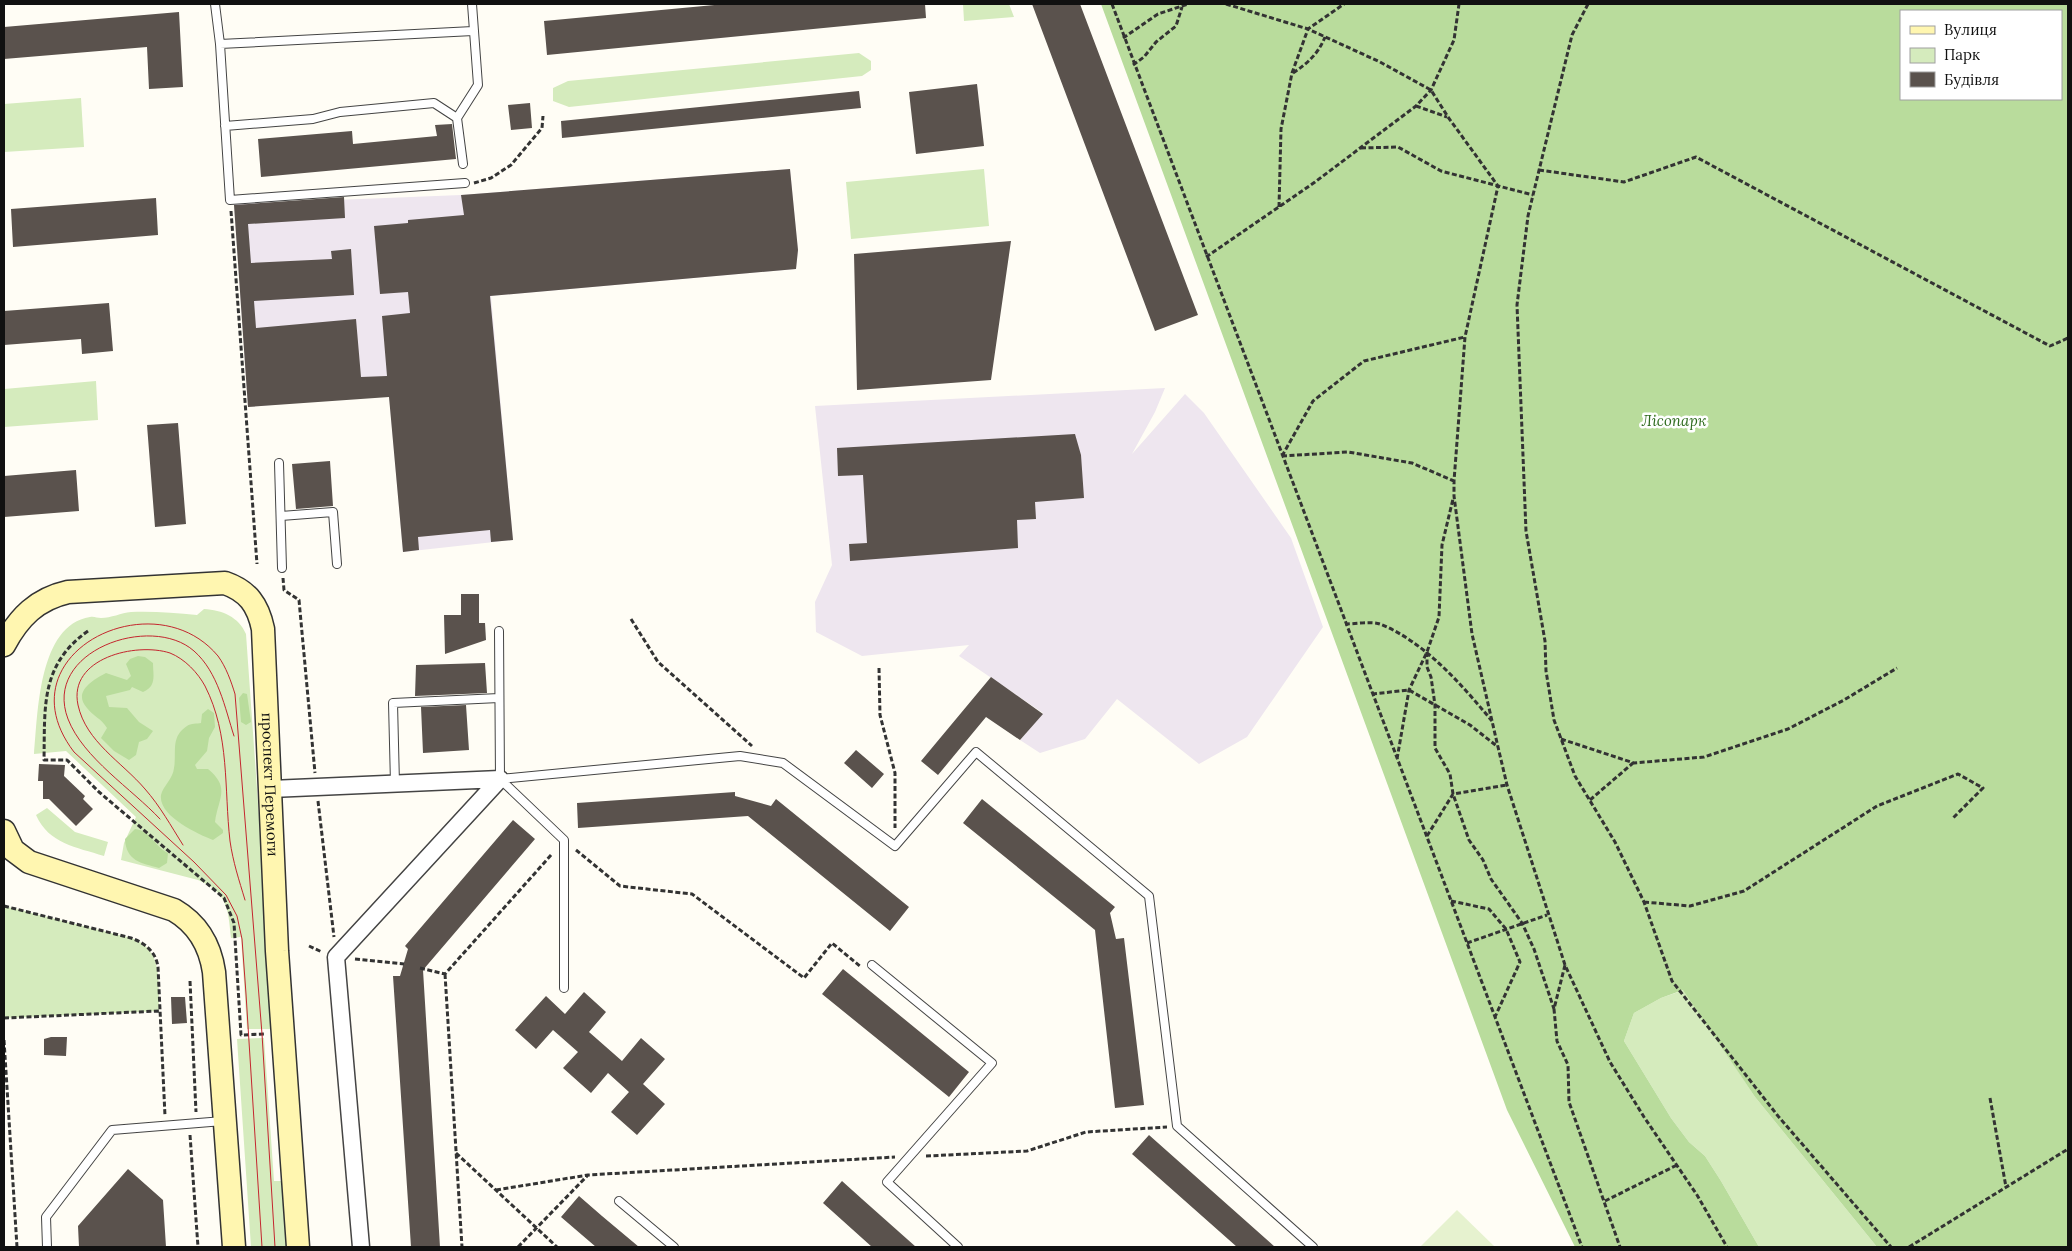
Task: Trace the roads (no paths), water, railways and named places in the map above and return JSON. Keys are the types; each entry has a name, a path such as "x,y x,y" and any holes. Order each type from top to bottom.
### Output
{"main road":[{"name":"проспект Перемоги","path":"7,634 37,604 52,596 68,592 225,583 239,588 249,597 260,613 263,629 278,960 298,1247"},
{"path":"4,831 13,850 29,862 174,910 186,917 198,930 208,948 214,972 234,1247"}],"street":[{"path":"271,789 500,779"},
{"path":"361,1247 336,957 500,779"}],"lane":[{"path":"215,4 220,44 230,200 465,183"},
{"path":"463,164 457,118 478,85 472,4"},
{"path":"220,44 473,32"},
{"path":"225,126 312,119 340,112 434,103 457,118"},
{"path":"280,463 282,568"},
{"path":"281,516 333,512 338,564"},
{"path":"500,631 500,779 564,840 564,988"},
{"path":"395,784 393,703 499,698"},
{"path":"500,779 740,756 783,763 895,846 976,752 1149,896 1177,1126 1313,1247"},
{"path":"872,965 992,1063 887,1182 958,1247"},
{"path":"48,1247 46,1217 112,1130 225,1121"},
{"path":"619,1201 674,1247"}],"tram line":[{"path":"262,1247 242,939 237,916 226,895 194,862 74,752 56,717 56,685 70,658 94,638 124,627 158,624 190,634 218,656 228,674 235,694 262,1034 275,1247"},
{"path":"160,819 96,760 75,733 68,719 64,695 71,674 85,658 105,645 128,638 153,636 175,640 194,651 209,669 220,691 234,736"},
{"path":"183,845 150,796 136,779 97,741 82,718 78,705 78,689 83,676 94,665 108,657 123,652 140,650 156,650 170,653 190,667 205,686 219,724 225,762 230,841 234,864 245,900"}],"park label":[{"name":"Лісопарк","path":"1674,421"}]}
